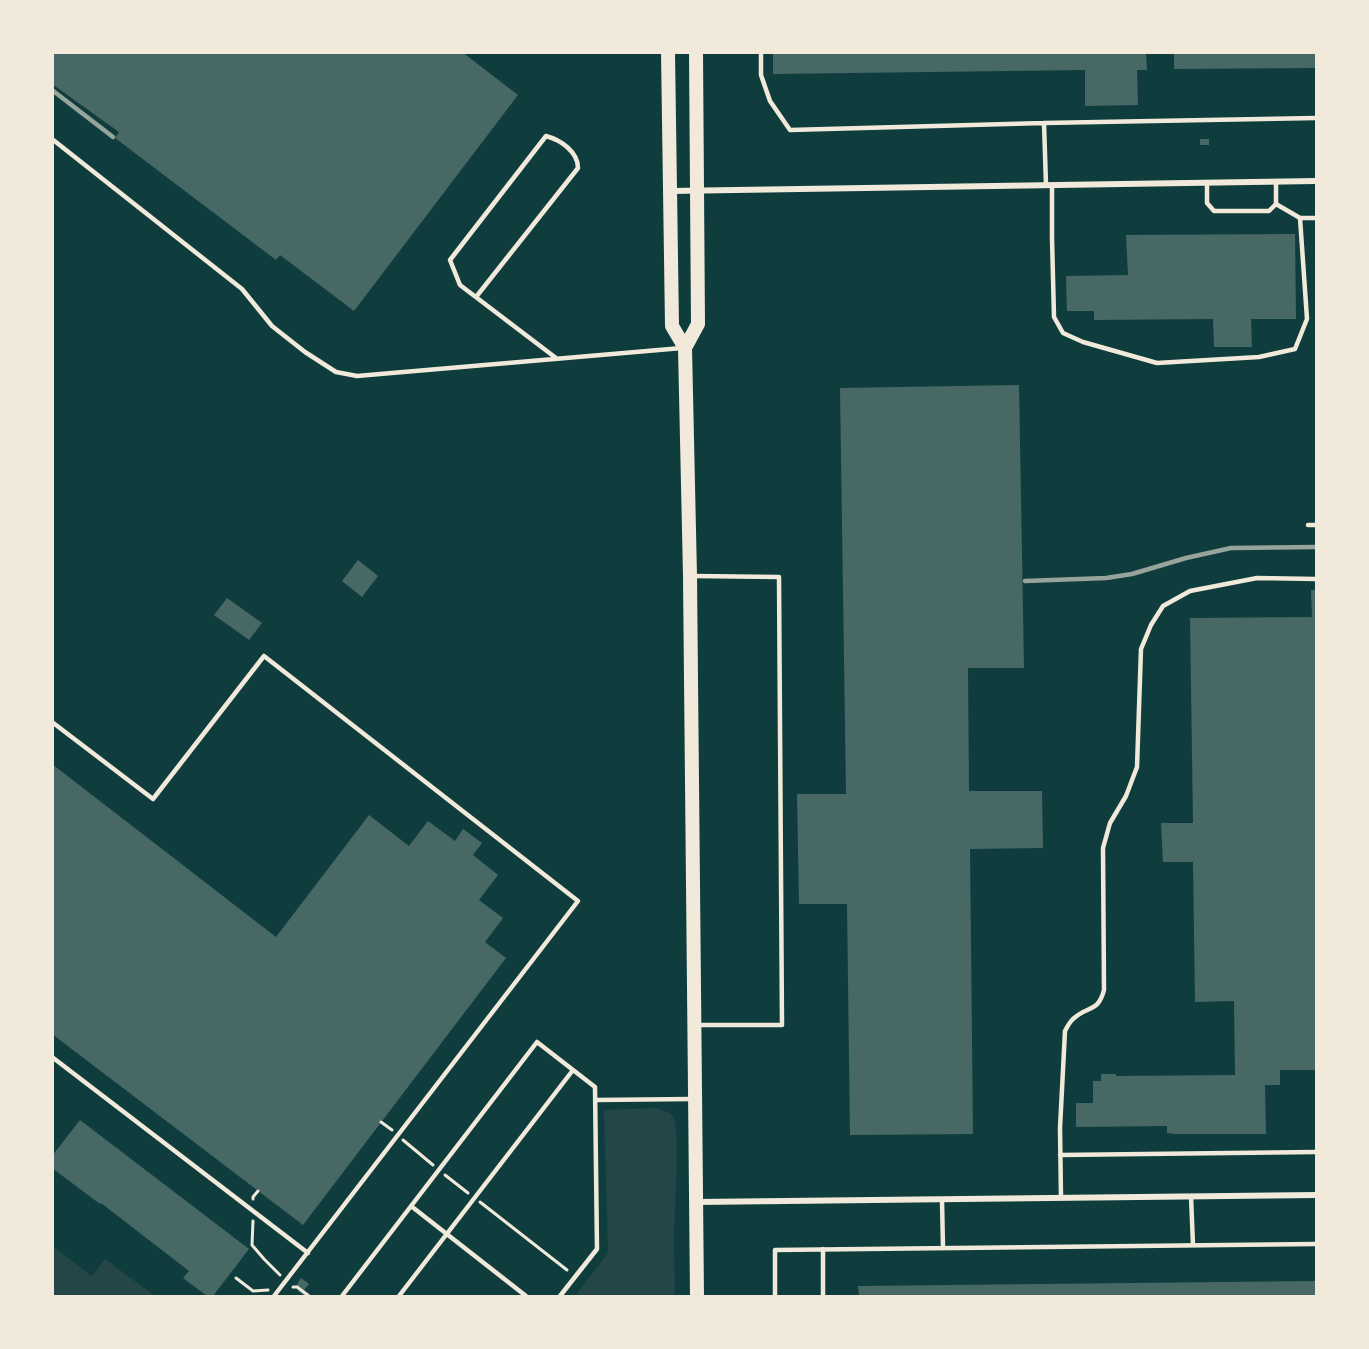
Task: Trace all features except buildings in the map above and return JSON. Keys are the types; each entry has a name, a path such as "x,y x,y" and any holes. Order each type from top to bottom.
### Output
{"main road":[{"path":"668,52 672,326 685,348 690,576 697,1296"},
{"path":"685,348 698,324 696,52"}],"street":[{"path":"671,191 1317,181"},
{"path":"696,1203 1317,1195"}],"lane":[{"path":"761,52 761,75 770,100 790,130 1317,118"},
{"path":"1044,123 1052,238 1054,316 1063,333 1083,342 1157,363 1259,357 1295,349 1306,319 1300,218"},
{"path":"476,297 578,168 578,159 553,138 546,136 450,260 460,285 556,358"},
{"path":"52,139 242,289 273,326 305,352 336,372 357,376 685,348"},
{"path":"1207,183 1207,203 1214,211 1269,211 1276,204 1276,182"},
{"path":"1276,204 1300,218 1317,218"},
{"path":"1308,525 1317,525"},
{"path":"690,576 779,577 782,1025 694,1024"},
{"path":"1061,1198 1060,1128 1065,1031 1072,1019 1101,1001 1104,990 1103,848 1110,823 1126,796 1137,767 1141,649 1150,625 1163,606 1190,591 1257,578 1317,579"},
{"path":"52,722 153,799 264,656 578,901 274,1296"},
{"path":"342,1296 537,1042 596,1087 597,1249 560,1296"},
{"path":"52,1056 308,1252"},
{"path":"399,1296 573,1070"},
{"path":"596,1100 695,1099"},
{"path":"1060,1155 1317,1152"},
{"path":"1191,1196 1193,1245"},
{"path":"942,1200 943,1248"},
{"path":"411,1206 526,1296"},
{"path":"775,1296 775,1250 1317,1244"},
{"path":"823,1249 823,1296"}],"path":[{"path":"258,1191 253,1197 252,1245 286,1281 297,1287"}],"shaded area":[{"path":"653,1108 669,1113 673,1117 677,1138 675,1296 575,1296 608,1253 604,1110"},
{"path":"52,1246 92,1276 105,1259 155,1296 53,1296"}],"railway":[{"path":"52,90 113,137"},
{"path":"1025,581 1106,578 1132,574 1231,548 1316,547"}]}
